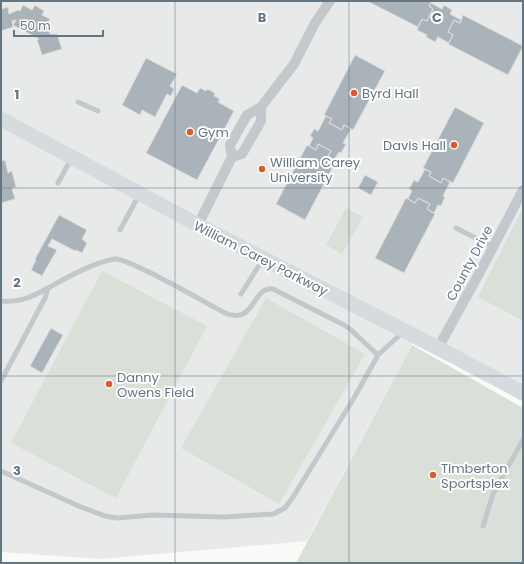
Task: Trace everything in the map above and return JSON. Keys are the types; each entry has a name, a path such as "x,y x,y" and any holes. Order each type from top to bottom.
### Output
{"street":[{"path":"198,225 232,157 230,146 247,115 261,108 294,64 315,22 330,1"},
{"path":"232,157 242,154 261,121 261,108"},
{"name":"William Carey Parkway","path":"1,119 198,225 438,348 523,394"},
{"name":"County Drive","path":"438,348 523,190"}],"lane":[{"path":"78,102 98,111"},
{"path":"58,183 72,158"},
{"path":"120,230 140,194"},
{"path":"456,228 493,247"},
{"path":"1,301 18,301 25,299 75,274 106,261 120,259 225,313 234,316 245,314 263,291 273,289 350,329 378,354"},
{"path":"241,294 263,259"},
{"path":"1,381 45,298 48,288"},
{"path":"1,471 81,507 110,518 153,514 224,517 273,514 285,508 293,497 354,398 378,354 404,331"},
{"path":"483,526 493,494 523,440"}],"shaded area":[{"name":"William Carey University","path":"1,1 523,1 523,394 416,337 307,541 101,559 1,552"},
{"path":"523,207 523,321 478,297"},
{"path":"346,208 363,217 342,254 326,245"},
{"name":"Danny Owens Field","path":"102,271 207,326 116,498 11,443"},
{"path":"266,298 365,354 279,504 181,448"},
{"name":"Timberton Sportsplex","path":"412,345 523,408 523,563 296,563"}],"building":[{"path":"367,1 432,1 429,6 433,9 427,21 422,19 418,27"},
{"path":"431,3 442,9 444,5 452,10 450,14 461,20 460,23 454,20 448,32 453,35 449,43 438,37 435,42 426,37 427,35 417,30 422,19 427,21 433,9 429,6"},
{"path":"23,5 32,10 35,5 44,11 42,15 50,19 46,25 50,34 57,34 62,49 42,55 37,40 39,39 13,25 16,20 12,21 13,27 1,31 1,9 8,7 9,14 18,10 20,11"},
{"path":"463,15 523,46 508,75 448,44 453,35 448,32 454,20 460,23"},
{"name":"Byrd Hall","path":"355,55 385,71 353,130 344,125 342,130 329,123 332,119 324,115"},
{"path":"146,58 177,74 170,86 174,89 171,96 167,94 155,117 142,110 140,115 122,105"},
{"name":"Gym","path":"182,85 197,93 200,88 206,91 207,89 215,93 214,96 220,99 218,102 234,111 197,180 146,153"},
{"name":"Davis Hall","path":"455,107 484,123 453,183 443,178 441,183 429,176 431,172 423,168"},
{"path":"326,116 332,119 329,123 342,130 344,125 351,129 343,143 346,144 341,153 339,152 334,160 328,156 331,151 318,144 316,150 309,146 313,138 310,136 314,129 318,131"},
{"path":"318,144 331,151 328,156 336,161 305,220 276,204 307,145 316,150"},
{"path":"5,160 8,173 12,171 16,187 12,188 15,199 1,203 1,161"},
{"path":"425,169 431,172 429,176 441,183 443,178 450,182 443,196 445,197 441,206 438,205 434,213 427,209 430,204 418,198 415,203 408,199 412,191 409,189 414,180 418,182"},
{"path":"365,175 378,182 371,195 358,188"},
{"path":"406,198 415,203 418,198 430,204 427,209 435,214 404,273 375,258"},
{"path":"59,215 87,230 82,239 87,243 82,253 52,239 48,246 57,250 42,276 31,270 36,260 35,259"},
{"path":"51,328 63,335 42,373 30,366"}],"place":[{"name":"Byrd Hall","path":"354,93"},
{"name":"Gym","path":"190,132"},
{"name":"Davis Hall","path":"454,145"},
{"name":"William Carey University","path":"262,169"},
{"name":"Danny Owens Field","path":"109,384"},
{"name":"Timberton Sportsplex","path":"433,475"}]}
